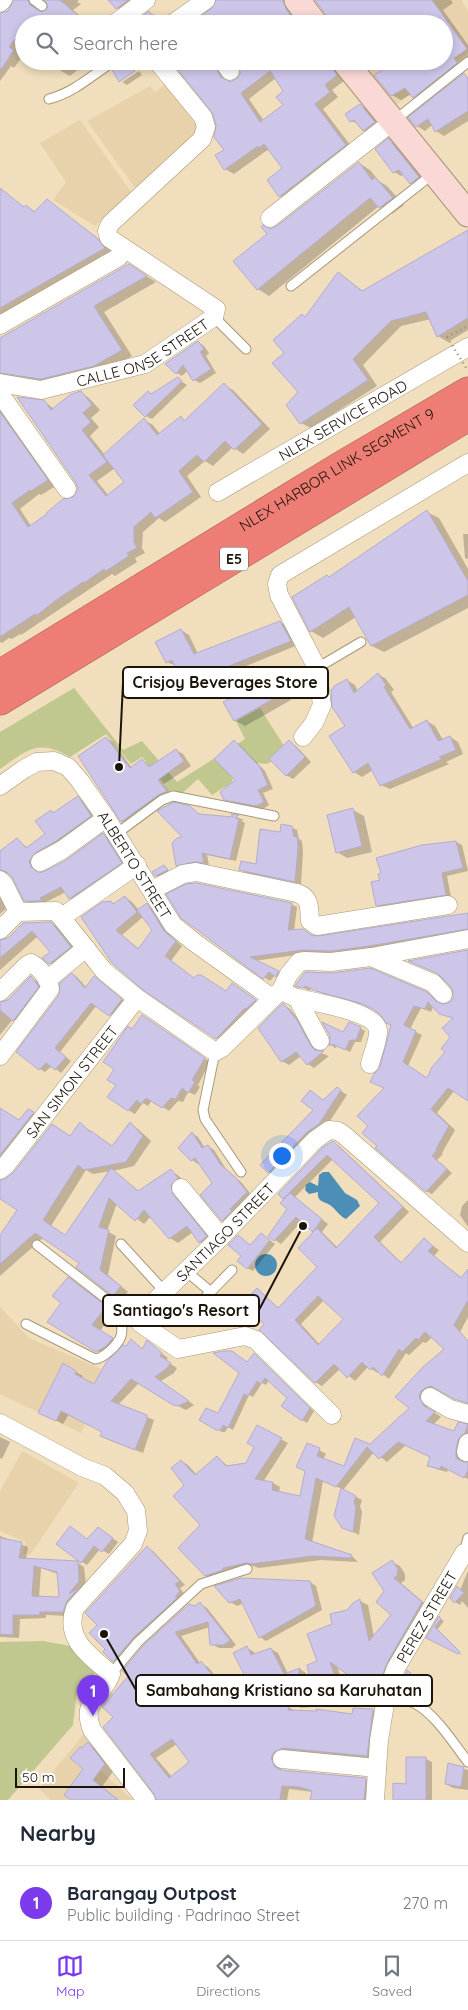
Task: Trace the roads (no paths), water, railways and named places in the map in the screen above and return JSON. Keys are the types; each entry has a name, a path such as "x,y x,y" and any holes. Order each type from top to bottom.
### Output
{"highway":[{"name":"NLEX HARBOR LINK SEGMENT 9","path":"0,674 468,390"},
{"name":"NLEX HARBOR LINK SEGMENT 9","path":"0,701 468,417"},
{"path":"351,489 468,432"}],"street":[{"path":"0,3 3,0"},
{"path":"126,15 146,0"},
{"path":"196,15 206,0"},
{"path":"297,0 309,15"},
{"name":"CALLE ONSE STREET","path":"0,383 41,390 145,364 214,316 216,309 109,238 107,231 110,224 202,139 206,127 203,117 165,70"},
{"path":"351,70 468,214"},
{"path":"270,218 392,122"},
{"path":"0,325 119,256"},
{"name":"NLEX SERVICE ROAD","path":"218,492 468,347"},
{"path":"0,394 67,489"},
{"path":"303,736 314,723 322,705 317,668 279,596 277,584 280,575 468,463"},
{"name":"ALBERTO STREET","path":"0,786 24,769 38,762 54,761 62,763 80,780 137,866 173,925 194,942 276,994 328,1004 371,1020 378,1032 370,1064"},
{"path":"40,862 62,850 106,818"},
{"path":"62,916 137,866"},
{"path":"152,890 183,874 196,872 297,893 305,896 308,900 310,921 317,926 448,905"},
{"path":"0,880 4,884 18,912"},
{"path":"0,930 18,912 56,911 62,916 104,971 137,998 216,1052 276,994 289,974 300,962 305,960 332,962 371,957 468,939"},
{"path":"47,980 86,948"},
{"path":"371,957 433,983 443,994"},
{"path":"0,992 31,963 35,965 50,984 50,989 0,1056"},
{"name":"SAN SIMON STREET","path":"3,1167 137,998"},
{"path":"297,998 320,1041"},
{"name":"SANTIAGO STREET","path":"133,1318 165,1292 222,1237 315,1140 329,1130 338,1131 468,1243"},
{"path":"181,1188 222,1237"},
{"path":"133,1318 178,1349 245,1336 250,1337 256,1340 332,1415"},
{"path":"430,1397 450,1409 468,1414"},
{"path":"0,1424 82,1467 105,1476 125,1493 136,1511 138,1531 133,1544 76,1608 71,1619 76,1640 111,1674 91,1705 87,1716 92,1730 146,1800"},
{"name":"PEREZ STREET","path":"375,1800 379,1740 385,1700 396,1668 466,1546"},
{"path":"282,1759 377,1768"}],"lane":[{"path":"392,122 468,62"},
{"path":"49,99 77,88 102,70"},
{"path":"291,286 435,173"},
{"path":"214,316 246,349"},
{"path":"317,668 361,642"},
{"path":"116,834 162,800 173,796 274,816"},
{"path":"216,1052 203,1110 205,1119 241,1172"},
{"path":"121,1244 165,1292"},
{"path":"37,1245 133,1318"},
{"path":"194,1309 232,1270"},
{"path":"186,1271 211,1292"},
{"path":"26,1324 95,1359 102,1358 118,1342 122,1335 120,1322 133,1318"},
{"path":"111,1674 138,1642 201,1584 247,1569"},
{"path":"301,1702 385,1700 395,1698 417,1704 430,1715 468,1762"}],"water":[{"path":"323,1172 329,1172 345,1193 357,1200 360,1206 346,1219 330,1205 323,1202 318,1192 309,1194 305,1190 306,1185 310,1182 318,1186 319,1175"},
{"path":"266,1254 274,1257 277,1265 274,1273 266,1276 258,1273 255,1265 258,1257"}],"place":[{"name":"Crisjoy Beverages Store","path":"119,767"},
{"name":"Santiago's Resort","path":"303,1226"},
{"name":"Sambahang Kristiano sa Karuhatan","path":"104,1634"},
{"name":"Barangay Outpost","path":"93,1716"}]}
